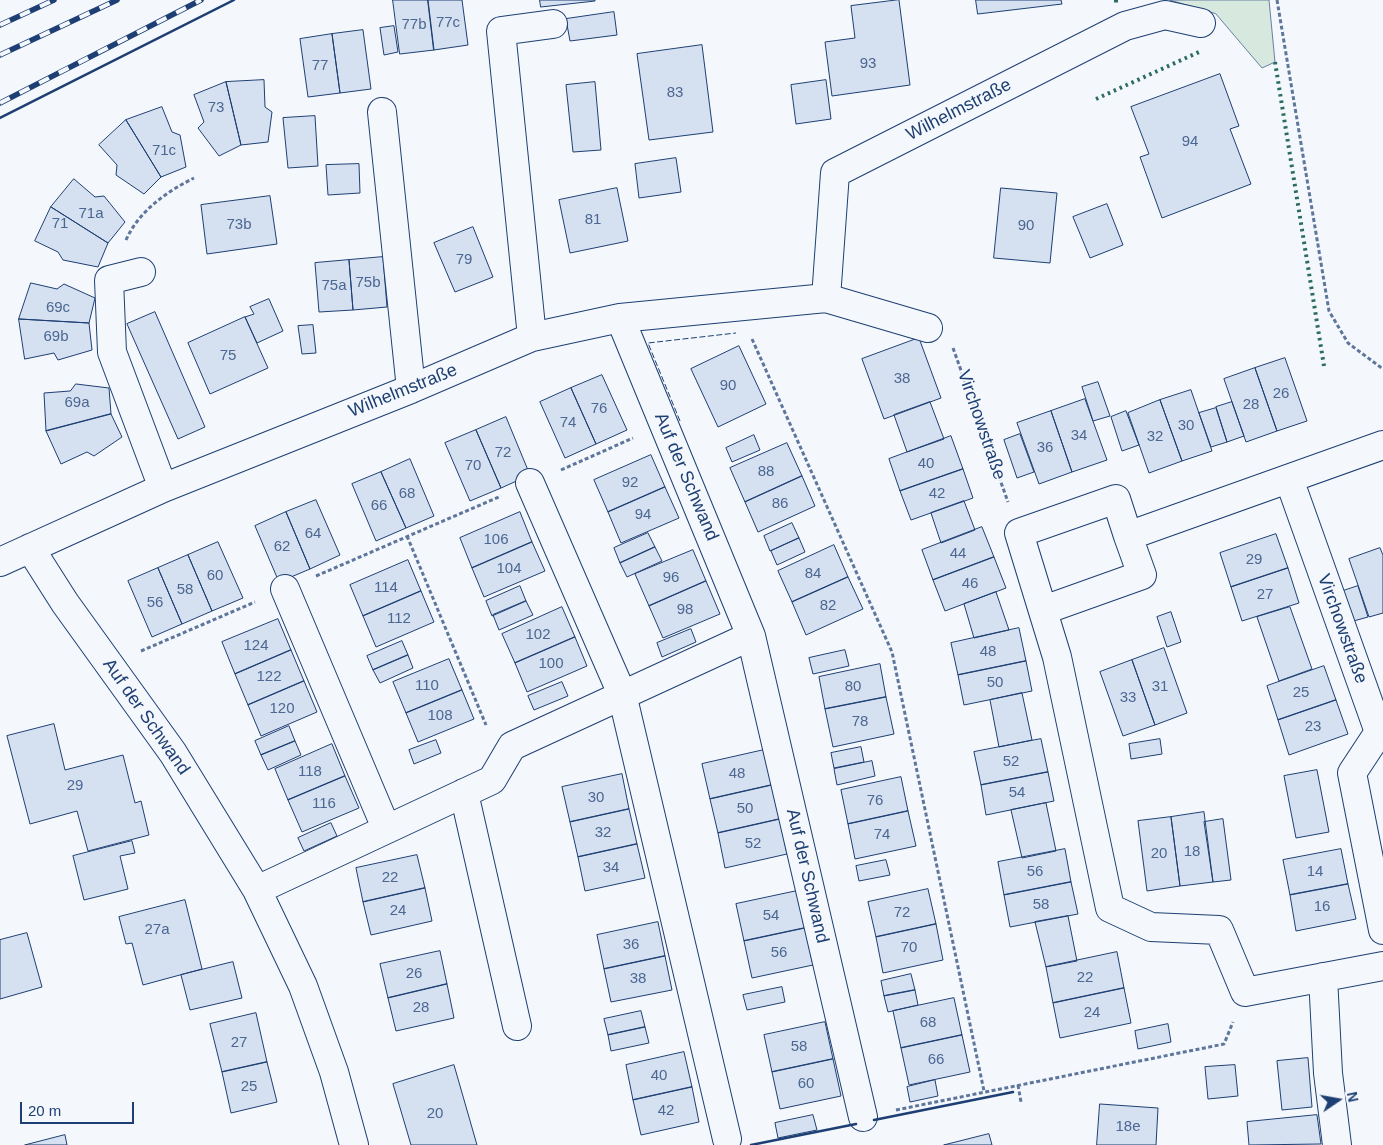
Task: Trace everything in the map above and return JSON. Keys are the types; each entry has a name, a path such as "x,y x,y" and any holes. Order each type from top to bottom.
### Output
{"street":[{"name":"Wilhelmstraße","path":"826,298 835,173 1126,26 1165,15 1201,23"},
{"path":"532,337 501,31 552,24"},
{"path":"382,112 411,389"},
{"path":"141,272 109,280 112,352 163,488"},
{"name":"Wilhelmstraße","path":"0,562 163,488 411,389 532,337 620,318 826,298 928,328"},
{"name":"Auf der Schwand","path":"620,318 751,636 863,1117"},
{"path":"1128,536 1383,445"},
{"name":"Virchowstraße","path":"1289,479 1379,732 1352,773 1383,930"},
{"path":"530,483 622,694 726,1138"},
{"path":"1044,610 1142,575 1116,499 1019,534 1057,657 1110,908 1151,927 1219,930 1245,992 1383,966"},
{"name":"Auf der Schwand","path":"30,548 65,603 173,754 257,890 303,986 334,1072 354,1145"},
{"path":"285,590 386,828"},
{"path":"257,890 492,780 512,746 751,636"},
{"path":"464,794 516,1026"},
{"path":"1323,977 1328,1073 1337,1145"}],"path":[{"path":"1277,0 1329,311 1348,343 1383,369"},
{"path":"109,280 129,234 147,210 168,191 194,178"},
{"path":"737,306 892,652 984,1091"},
{"name":"Virchowstraße","path":"928,328 954,349 1019,534"},
{"path":"109,665 664,424"},
{"path":"407,536 502,764"},
{"path":"863,1117 984,1091 1224,1044 1245,992"},
{"path":"1018,1085 1021,1102"}],"shaded area":[{"path":"1170,0 1269,0 1275,62 1262,68 1216,14"}],"building":[{"path":"393,0 428,0 434,50 400,54"},
{"path":"428,0 462,0 468,45 434,50"},
{"path":"540,0 595,0 595,1 541,7"},
{"path":"899,0 910,85 832,96 825,42 855,38 851,6"},
{"path":"976,0 1061,0 1062,4 978,14"},
{"path":"614,12 617,35 570,41 566,19"},
{"path":"394,26 398,52 384,55 380,28"},
{"path":"363,30 371,89 340,93 332,34"},
{"path":"332,34 340,93 308,97 300,39"},
{"path":"702,45 713,132 649,140 637,54"},
{"path":"1220,74 1239,126 1230,129 1251,184 1162,218 1140,157 1149,154 1131,107"},
{"path":"264,80 265,107 272,112 268,142 241,145 226,82"},
{"path":"826,80 831,119 796,124 791,85"},
{"path":"226,82 241,145 219,156 198,128 204,122 194,95"},
{"path":"595,82 601,150 573,152 566,85"},
{"path":"162,107 172,132 180,135 186,167 161,177 126,120"},
{"path":"315,116 318,166 288,168 283,118"},
{"path":"126,120 161,177 144,194 116,175 117,165 99,145"},
{"path":"676,158 681,192 639,198 635,164"},
{"path":"359,164 360,193 328,195 326,165"},
{"path":"74,179 95,197 104,196 125,222 108,243 51,207"},
{"path":"617,188 628,241 570,253 559,200"},
{"path":"1001,188 1057,193 1050,263 994,258"},
{"path":"270,196 277,244 207,254 201,205"},
{"path":"1107,204 1123,245 1090,258 1073,217"},
{"path":"51,207 108,243 98,267 63,260 58,252 35,241"},
{"path":"473,227 493,277 455,292 434,243"},
{"path":"383,257 387,307 353,310 349,260"},
{"path":"349,260 353,310 319,312 315,263"},
{"path":"31,283 57,289 64,284 95,298 89,323 19,319"},
{"path":"269,299 283,331 257,343 245,317 254,314 250,307"},
{"path":"155,312 205,427 178,439 127,324"},
{"path":"245,317 268,368 210,394 188,343"},
{"path":"19,319 89,323 92,350 58,360 54,353 25,359"},
{"path":"313,325 316,353 302,354 298,326"},
{"path":"919,338 941,398 884,419 862,359"},
{"path":"739,346 766,404 718,427 691,369"},
{"path":"1285,358 1307,421 1277,431 1255,368"},
{"path":"1255,368 1277,431 1246,442 1224,379"},
{"path":"602,375 627,430 596,444 571,388"},
{"path":"1098,382 1110,416 1093,421 1082,387"},
{"path":"76,384 109,388 111,414 46,431 44,393 70,391"},
{"path":"571,388 596,444 565,458 540,402"},
{"path":"1191,390 1212,451 1182,461 1160,400"},
{"path":"1085,399 1107,460 1072,472 1051,411"},
{"path":"1160,400 1182,461 1149,473 1128,413"},
{"path":"930,402 944,439 907,452 894,415"},
{"path":"1232,402 1244,436 1227,442 1216,407"},
{"path":"1216,408 1227,442 1211,447 1199,413"},
{"path":"1051,411 1072,472 1039,484 1017,423"},
{"path":"1126,411 1139,445 1122,451 1111,417"},
{"path":"111,414 122,437 94,456 87,452 61,464 46,431"},
{"path":"506,417 530,475 501,488 476,430"},
{"path":"476,430 501,488 470,501 445,443"},
{"path":"1020,434 1034,472 1017,478 1004,440"},
{"path":"754,435 760,450 732,462 726,448"},
{"path":"951,436 963,469 900,491 889,459"},
{"path":"787,443 802,476 745,502 730,468"},
{"path":"651,455 665,487 608,512 594,480"},
{"path":"410,459 434,516 406,528 381,472"},
{"path":"963,469 973,498 911,520 900,491"},
{"path":"381,472 406,528 376,541 352,484"},
{"path":"802,476 815,506 758,532 745,502"},
{"path":"665,487 679,518 621,543 608,512"},
{"path":"316,500 340,555 310,569 286,512"},
{"path":"964,501 975,530 941,543 931,513"},
{"path":"286,512 310,569 279,582 255,526"},
{"path":"520,512 532,542 472,568 460,538"},
{"path":"792,523 799,538 770,551 764,536"},
{"path":"982,527 994,557 933,580 922,550"},
{"path":"648,533 655,547 620,563 614,548"},
{"path":"1276,534 1288,568 1231,587 1220,553"},
{"path":"799,538 805,552 777,565 771,551"},
{"path":"218,542 243,598 212,611 188,555"},
{"path":"532,542 545,571 484,597 472,568"},
{"path":"834,545 848,577 792,602 778,571"},
{"path":"655,547 662,561 627,577 620,563"},
{"path":"1380,548 1383,555 1383,613 1369,617 1349,559"},
{"path":"693,550 706,581 649,606 635,574"},
{"path":"188,555 212,611 182,624 158,568"},
{"path":"994,557 1006,588 945,611 933,580"},
{"path":"408,560 421,591 363,616 350,585"},
{"path":"158,568 182,624 152,637 128,581"},
{"path":"1288,568 1299,603 1242,621 1231,587"},
{"path":"848,577 863,609 806,635 792,602"},
{"path":"706,581 720,614 663,638 649,606"},
{"path":"520,586 526,601 492,616 486,601"},
{"path":"1358,586 1368,617 1350,622 1340,592"},
{"path":"421,591 434,622 376,647 363,616"},
{"path":"996,592 1009,630 974,638 964,604"},
{"path":"526,601 533,615 499,630 493,615"},
{"path":"562,607 575,637 515,663 502,634"},
{"path":"1290,607 1312,669 1279,681 1257,617"},
{"path":"1171,612 1181,642 1167,647 1157,617"},
{"path":"278,619 291,650 235,674 222,642"},
{"path":"1019,628 1026,661 958,675 951,643"},
{"path":"691,629 696,642 662,657 657,643"},
{"path":"575,637 587,666 527,692 515,663"},
{"path":"402,641 408,655 373,670 367,656"},
{"path":"1164,648 1187,713 1155,725 1132,660"},
{"path":"291,650 304,681 248,705 235,674"},
{"path":"845,650 849,666 813,674 809,658"},
{"path":"408,655 413,668 380,683 373,670"},
{"path":"449,659 462,690 406,713 393,682"},
{"path":"1132,660 1155,725 1123,736 1100,672"},
{"path":"1026,661 1032,691 964,705 958,675"},
{"path":"880,664 886,697 825,709 819,677"},
{"path":"1324,666 1336,700 1278,720 1267,686"},
{"path":"304,681 317,712 261,736 248,705"},
{"path":"562,682 568,696 534,710 528,696"},
{"path":"462,690 474,719 418,742 406,713"},
{"path":"1022,693 1032,740 999,747 990,700"},
{"path":"886,697 894,734 833,747 825,709"},
{"path":"1336,700 1348,734 1289,755 1278,720"},
{"path":"54,724 65,770 123,755 135,803 141,801 149,835 88,851 77,811 30,824 7,736"},
{"path":"289,726 295,741 261,755 255,741"},
{"path":"1041,739 1048,772 981,785 974,752"},
{"path":"1160,739 1162,754 1131,759 1129,744"},
{"path":"436,740 441,753 414,764 409,750"},
{"path":"295,741 301,755 268,770 261,755"},
{"path":"332,744 345,776 288,800 275,769"},
{"path":"861,747 864,762 834,768 831,753"},
{"path":"764,750 772,785 710,799 702,764"},
{"path":"872,761 875,776 837,785 834,769"},
{"path":"1317,770 1329,832 1296,838 1284,776"},
{"path":"1048,772 1054,801 986,815 981,785"},
{"path":"622,774 629,809 570,822 562,787"},
{"path":"345,776 359,808 302,832 288,800"},
{"path":"901,777 908,811 848,824 841,790"},
{"path":"772,785 780,819 718,833 710,799"},
{"path":"1046,803 1056,851 1022,858 1011,810"},
{"path":"629,809 637,844 578,857 570,822"},
{"path":"908,811 916,846 855,859 848,824"},
{"path":"1204,812 1213,882 1180,886 1171,817"},
{"path":"1171,817 1180,886 1147,891 1138,821"},
{"path":"780,819 787,854 725,868 718,833"},
{"path":"1223,819 1231,880 1213,882 1204,822"},
{"path":"331,823 337,836 304,851 298,838"},
{"path":"132,841 135,853 120,856 128,889 84,900 73,856"},
{"path":"637,844 645,878 585,891 578,857"},
{"path":"1065,849 1071,882 1004,895 998,862"},
{"path":"1341,849 1348,884 1290,895 1283,860"},
{"path":"417,855 425,888 363,902 356,868"},
{"path":"886,860 890,875 859,881 856,866"},
{"path":"1071,882 1078,914 1010,927 1004,895"},
{"path":"1348,884 1356,919 1296,931 1290,895"},
{"path":"425,888 432,921 371,935 363,902"},
{"path":"928,889 936,924 876,937 868,902"},
{"path":"797,891 805,928 744,941 736,904"},
{"path":"185,900 202,969 143,985 132,943 126,944 119,917"},
{"path":"1068,916 1077,961 1046,967 1035,922"},
{"path":"658,922 665,956 604,969 597,935"},
{"path":"936,924 943,960 883,973 876,937"},
{"path":"805,928 813,965 752,978 744,941"},
{"path":"27,933 42,987 0,999 0,940"},
{"path":"440,951 447,984 388,998 380,964"},
{"path":"1117,952 1124,988 1053,1003 1046,967"},
{"path":"665,956 672,990 611,1002 604,969"},
{"path":"233,962 242,998 190,1010 181,975"},
{"path":"911,974 915,990 884,996 881,981"},
{"path":"447,984 454,1018 396,1031 388,998"},
{"path":"782,987 785,1002 747,1010 743,995"},
{"path":"1124,988 1131,1023 1060,1038 1053,1003"},
{"path":"915,990 918,1005 888,1012 884,996"},
{"path":"954,998 962,1035 901,1048 893,1011"},
{"path":"641,1011 645,1027 608,1035 604,1019"},
{"path":"256,1013 267,1062 222,1072 210,1024"},
{"path":"825,1022 833,1059 772,1072 764,1035"},
{"path":"1168,1024 1171,1042 1138,1049 1135,1031"},
{"path":"645,1027 649,1043 611,1051 608,1035"},
{"path":"962,1035 970,1072 909,1085 901,1048"},
{"path":"684,1052 692,1087 633,1100 626,1065"},
{"path":"1308,1058 1312,1107 1282,1110 1277,1061"},
{"path":"833,1059 841,1096 780,1109 772,1072"},
{"path":"267,1062 277,1102 231,1113 222,1072"},
{"path":"454,1065 477,1145 411,1145 393,1084"},
{"path":"1235,1065 1238,1096 1208,1099 1205,1067"},
{"path":"935,1080 938,1096 910,1102 907,1087"},
{"path":"692,1087 699,1122 641,1135 633,1100"},
{"path":"1100,1104 1158,1108 1156,1145 1097,1145"},
{"path":"813,1115 817,1130 778,1138 775,1123"},
{"path":"1317,1115 1321,1144 1249,1145 1247,1122"},
{"path":"989,1134 992,1145 944,1145"},
{"path":"65,1135 67,1145 25,1145"}],"railway":[{"path":"0,25 54,0"},
{"path":"0,55 117,0"},
{"path":"0,103 201,0"}],"hedge":[{"path":"1096,99 1199,52"},
{"path":"1275,62 1324,366"}],"fence":[{"path":"680,421 648,343 736,333"}],"wall":[{"path":"0,118 234,0"},
{"path":"874,1120 1013,1092"},
{"path":"751,1145 856,1124"}]}
